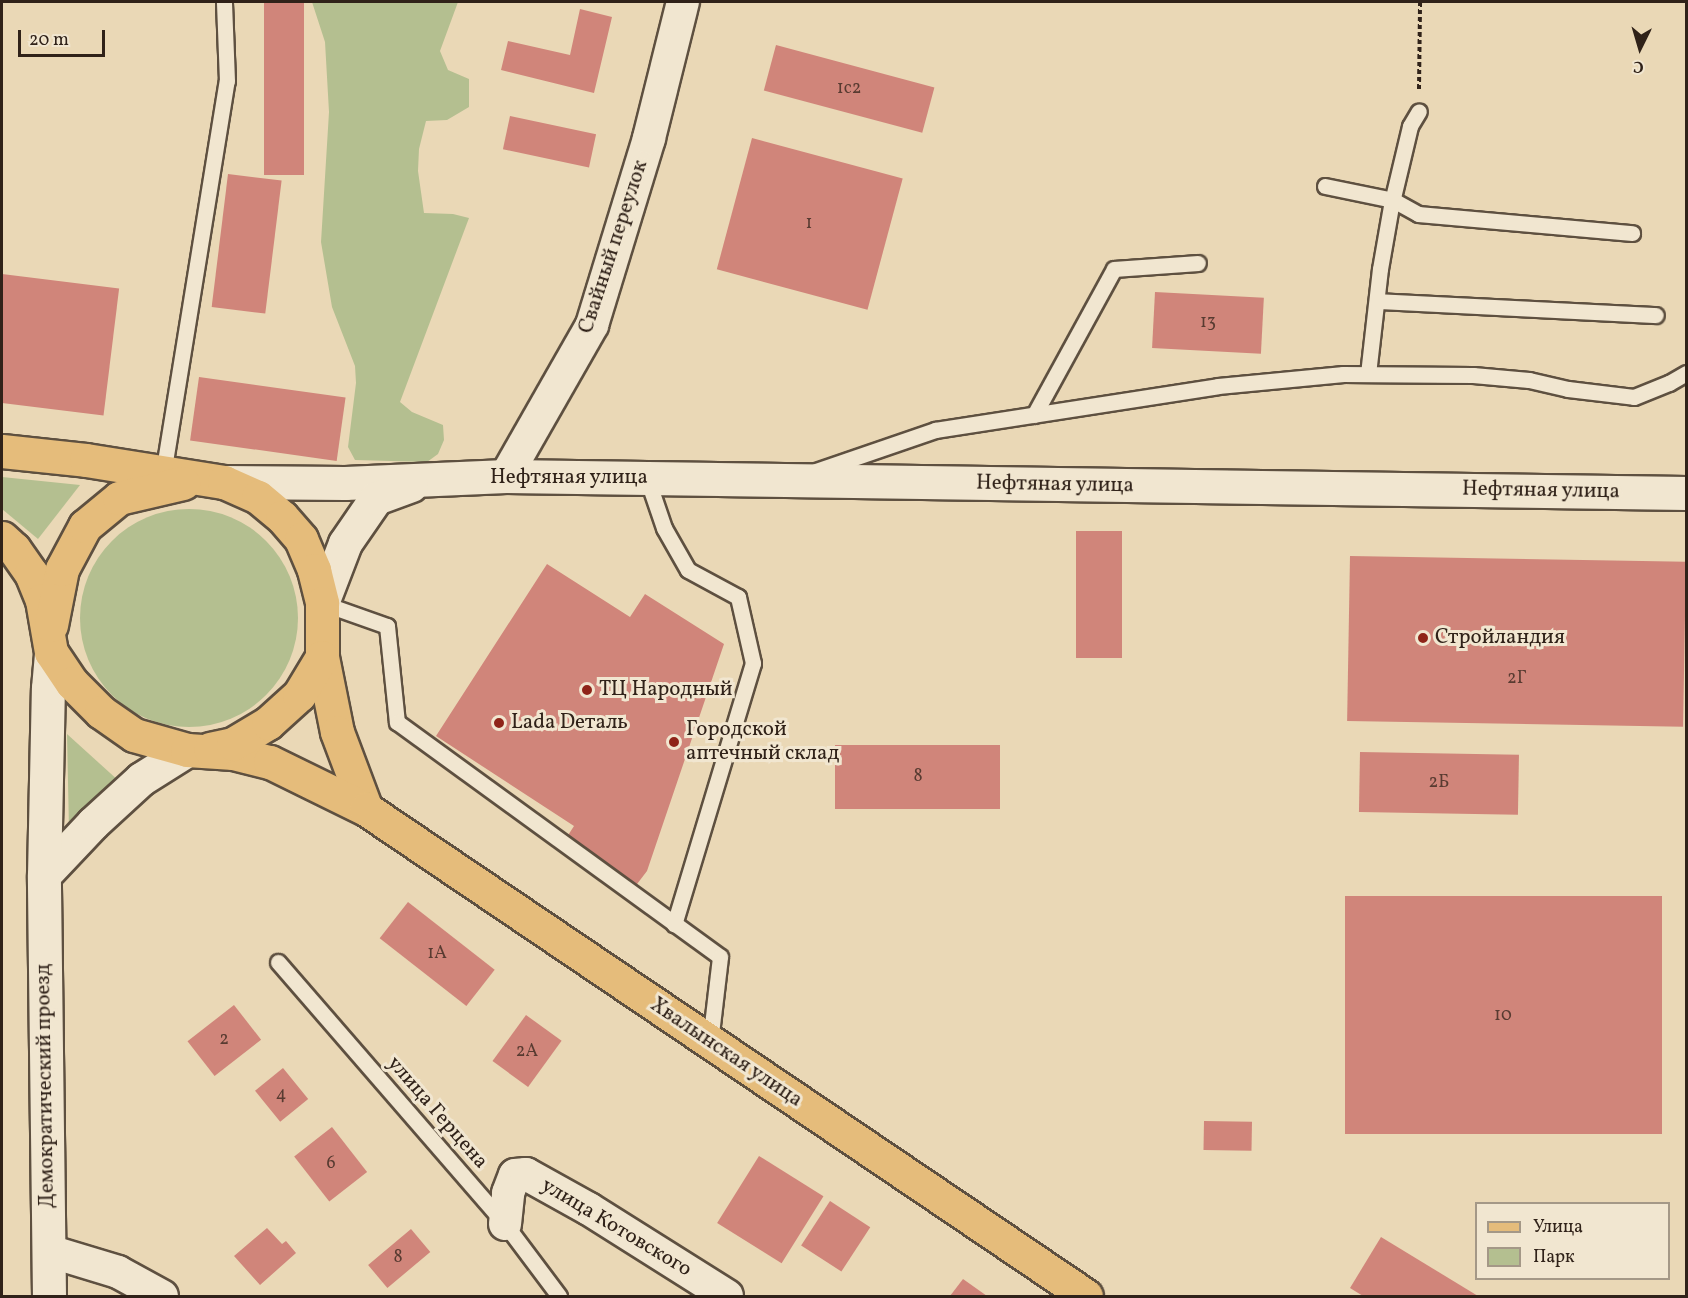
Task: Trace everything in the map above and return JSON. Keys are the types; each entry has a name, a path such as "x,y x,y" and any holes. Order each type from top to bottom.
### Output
{"main road":[{"path":"2,451 86,460 210,481 258,497 282,517 301,539 314,570 322,603 322,657 337,732 366,808"},
{"path":"50,644 62,569 85,526 119,498 210,481"},
{"path":"2,538 14,549 31,573 42,600 50,644"},
{"name":"Хвалынская улица","path":"50,644 72,683 101,712 134,735 197,750 270,762 366,808 1086,1296"},
{"path":"197,750 233,744 268,723 300,695 322,657"}],"street":[{"name":"Свайный переулок","path":"506,476 592,325 649,138 683,2"},
{"name":"Нефтяная улица","path":"210,481 270,484 506,476 1686,493"},
{"path":"322,603 345,543 376,498 423,480"},
{"name":"Демократический проезд","path":"49,1296 44,874 50,644"},
{"path":"44,874 93,823 141,779 197,750"},
{"name":"улица Котовского","path":"505,1224 508,1193 515,1174 526,1174 589,1209 727,1296"},
{"path":"49,1251 118,1272 162,1296"}],"lane":[{"path":"163,474 227,81 224,2"},
{"path":"1368,374 1393,200 1410,126 1419,111"},
{"path":"1325,186 1393,200 1418,214 1632,233"},
{"path":"1034,415 1114,269 1198,263"},
{"path":"1377,301 1656,315"},
{"path":"788,481 935,430 1218,386 1343,374 1473,375 1528,380 1568,389 1634,397 1669,383 1686,373"},
{"path":"647,478 664,528 688,570 738,597 753,663 674,924"},
{"path":"322,603 387,626 397,722 720,957 710,1042"},
{"name":"улица Герцена","path":"278,962 505,1224 559,1296"}],"path":[{"path":"1419,111 1420,2"}],"green space":[{"path":"312,2 458,2 440,51 448,70 469,79 469,107 447,120 426,121 419,149 418,171 424,213 453,214 469,218 400,402 412,412 443,425 444,440 438,454 427,462 355,460 348,447 356,383 355,366 332,307 321,242 329,112 325,42"},
{"path":"2,477 80,485 38,539 2,509"},
{"path":"189,509 210,511 231,518 266,541 289,576 296,597 298,618 296,639 289,660 266,695 231,718 210,725 189,727 168,725 147,718 112,695 89,660 82,639 80,618 82,597 89,576 112,541 147,518 168,511"},
{"path":"67,734 120,782 69,830"}],"building":[{"path":"264,2 304,2 304,175 264,175"},
{"path":"580,9 612,17 594,93 501,70 508,41 570,55"},
{"path":"776,45 934,87 922,133 764,90"},
{"path":"510,116 596,134 589,168 503,149"},
{"path":"752,138 903,178 867,310 717,269"},
{"path":"228,174 282,181 265,314 212,307"},
{"path":"2,274 119,288 104,415 2,403"},
{"path":"1155,292 1264,298 1261,354 1152,348"},
{"path":"199,377 346,398 337,461 190,440"},
{"path":"1076,531 1122,531 1122,658 1076,658"},
{"path":"1350,556 1686,562 1683,727 1347,721"},
{"name":"ТЦ Народный","path":"547,564 630,617 645,594 724,644 647,871 634,888 565,840 574,826 436,736"},
{"path":"835,745 1000,745 1000,809 835,809"},
{"path":"1360,752 1519,755 1518,815 1359,812"},
{"path":"1345,896 1662,896 1662,1134 1345,1134"},
{"path":"408,902 495,970 466,1006 380,938"},
{"path":"234,1005 261,1040 215,1076 188,1041"},
{"path":"526,1015 562,1041 528,1087 492,1061"},
{"path":"283,1068 308,1099 280,1122 255,1091"},
{"path":"1204,1121 1252,1122 1251,1151 1203,1150"},
{"path":"332,1127 367,1172 329,1201 294,1157"},
{"path":"759,1156 823,1196 782,1263 717,1223"},
{"path":"830,1201 870,1227 841,1272 801,1245"},
{"path":"267,1228 282,1244 286,1241 296,1253 260,1285 234,1256"},
{"path":"411,1229 430,1252 387,1288 368,1265"},
{"path":"1381,1237 1478,1296 1363,1296 1350,1288"},
{"path":"963,1279 987,1296 950,1296"}],"place":[{"name":"Стройландия","path":"1423,638"},
{"name":"ТЦ Народный","path":"587,690"},
{"name":"Lada Dеталь","path":"499,723"},
{"name":"Городской аптечный склад","path":"674,742"}]}
